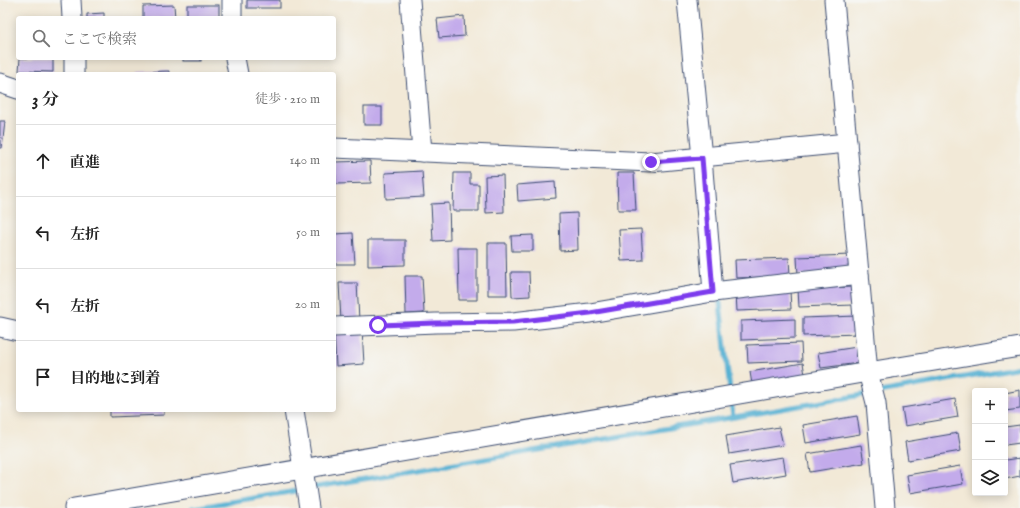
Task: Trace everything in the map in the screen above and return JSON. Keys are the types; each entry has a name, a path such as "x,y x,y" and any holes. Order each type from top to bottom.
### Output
{"street":[{"path":"72,0 72,16"},
{"path":"232,0 232,16"},
{"path":"410,0 422,152"},
{"path":"687,0 713,292"},
{"path":"834,0 868,372 876,403 885,508"},
{"path":"74,60 74,72"},
{"path":"235,60 238,72"},
{"path":"0,83 16,88"},
{"path":"336,148 651,162 847,143"},
{"path":"336,327 513,322 590,313 713,292 859,274"},
{"path":"0,327 16,331"},
{"path":"74,508 1020,347"},
{"path":"294,412 309,507"}],"building":[{"path":"247,0 280,0 280,8 247,8"},
{"path":"174,5 175,16 143,16 143,6"},
{"path":"187,5 219,5 219,16 187,16"},
{"path":"104,13 104,16 87,16 87,14"},
{"path":"464,16 465,36 439,38 437,19"},
{"path":"20,60 53,60 53,72 19,71"},
{"path":"183,60 201,60 201,61"},
{"path":"169,71 169,72 137,72"},
{"path":"364,107 382,107 382,125 364,125"},
{"path":"0,121 5,121 2,148 0,148"},
{"path":"370,161 371,183 336,184 336,162"},
{"path":"422,171 424,197 386,199 385,173"},
{"path":"454,173 470,173 470,184 479,184 479,211 453,211"},
{"path":"617,173 634,173 636,210 618,210"},
{"path":"503,175 504,212 486,213 485,176"},
{"path":"555,182 556,198 518,201 517,185"},
{"path":"449,203 450,240 433,241 431,204"},
{"path":"577,213 578,250 560,251 559,214"},
{"path":"641,229 643,260 621,261 619,230"},
{"path":"353,233 355,264 336,264 336,234"},
{"path":"533,235 533,251 512,251 511,236"},
{"path":"368,240 405,240 405,265 368,266"},
{"path":"488,243 506,243 507,295 488,295"},
{"path":"458,248 477,248 477,300 459,300"},
{"path":"851,255 852,273 798,275 797,257"},
{"path":"789,258 790,276 736,278 735,260"},
{"path":"511,272 529,272 530,296 512,297"},
{"path":"405,276 422,276 424,313 406,314"},
{"path":"339,283 357,283 359,320 341,321"},
{"path":"852,287 853,305 799,307 798,289"},
{"path":"790,291 791,309 737,311 736,293"},
{"path":"857,316 857,334 803,336 803,318"},
{"path":"795,319 795,338 741,340 741,321"},
{"path":"362,330 364,364 336,366 336,332"},
{"path":"801,343 802,361 748,363 747,345"},
{"path":"857,347 859,363 821,368 818,353"},
{"path":"803,363 806,381 753,390 750,372"},
{"path":"1020,390 1020,409 1008,411 1008,392"},
{"path":"955,399 958,417 905,426 902,408"},
{"path":"110,412 164,412 164,415 110,417"},
{"path":"857,416 860,434 806,443 803,425"},
{"path":"1020,425 1020,443 1008,445 1008,427"},
{"path":"779,427 783,445 729,454 726,436"},
{"path":"958,433 961,451 908,460 905,442"},
{"path":"861,445 864,463 810,472 807,454"},
{"path":"783,457 786,474 733,483 730,465"},
{"path":"1020,458 1020,476 1008,478 1008,460"},
{"path":"960,466 963,484 910,493 907,475"}],"waterway":[{"path":"719,295 733,417"},
{"path":"310,488 754,414 1020,367"},
{"path":"193,508 302,490"}],"route":[{"path":"378,325 513,322 590,313 713,292 702,158 651,162"}]}
